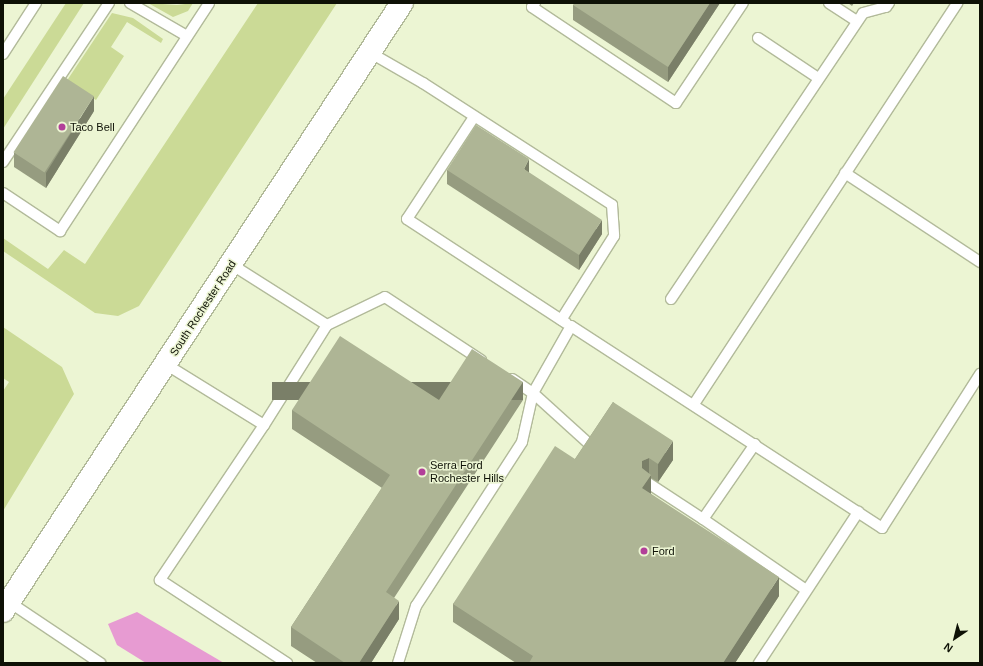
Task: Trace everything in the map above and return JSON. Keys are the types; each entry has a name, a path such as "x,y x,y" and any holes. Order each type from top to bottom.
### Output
{"main road":[{"name":"South Rochester Road","path":"6,606 167,365 402,3"}],"lane":[{"path":"3,54 36,3"},
{"path":"3,162 110,3"},
{"path":"130,3 187,36"},
{"path":"3,193 60,231 209,3"},
{"path":"535,3 532,7 676,103 743,3"},
{"path":"829,3 857,21"},
{"path":"694,404 957,3"},
{"path":"671,299 862,13 887,5"},
{"path":"758,38 818,78"},
{"path":"369,52 612,205 614,236 560,320"},
{"path":"474,117 407,219 560,320 756,444 882,528 980,374"},
{"path":"845,173 980,262"},
{"path":"232,264 327,324"},
{"path":"287,663 160,580 264,424 327,324 385,297 533,393 587,442"},
{"path":"398,663 416,606 522,442 533,393 571,326"},
{"path":"167,365 264,424"},
{"path":"703,519 756,444"},
{"path":"648,483 806,590"},
{"path":"759,663 858,512"},
{"path":"6,606 100,663"}],"green space":[{"path":"66,3 84,3 3,129 3,99"},
{"path":"148,3 177,5 193,3 188,11 173,17"},
{"path":"258,3 337,3 139,306 118,316 95,313 3,251 3,238 48,269 64,250 85,264"},
{"path":"112,13 133,18 163,39 161,43 127,22 111,47 124,56 96,100 77,88 62,88"},
{"path":"3,327 62,367 74,394 3,511 3,391 9,382 3,378"}],"shaded area":[{"path":"137,612 224,663 146,663 117,645 108,624"}],"building":[{"path":"574,3 710,3 668,67 573,5"},
{"name":"Taco Bell","path":"63,76 94,96 44,172 13,152"},
{"path":"476,125 529,159 524,169 602,220 579,255 447,170"},
{"path":"340,336 439,400 472,349 523,382 386,592 399,601 359,663 345,663 291,627 390,475 292,410"},
{"path":"613,402 673,441 658,464 649,458 642,461 642,468 651,475 642,488 779,577 723,663 529,663 533,656 453,604 555,446 575,459"}],"place":[{"name":"Taco Bell","path":"62,127"},
{"name":"Serra Ford Rochester Hills","path":"422,472"},
{"name":"Ford","path":"644,551"}]}
